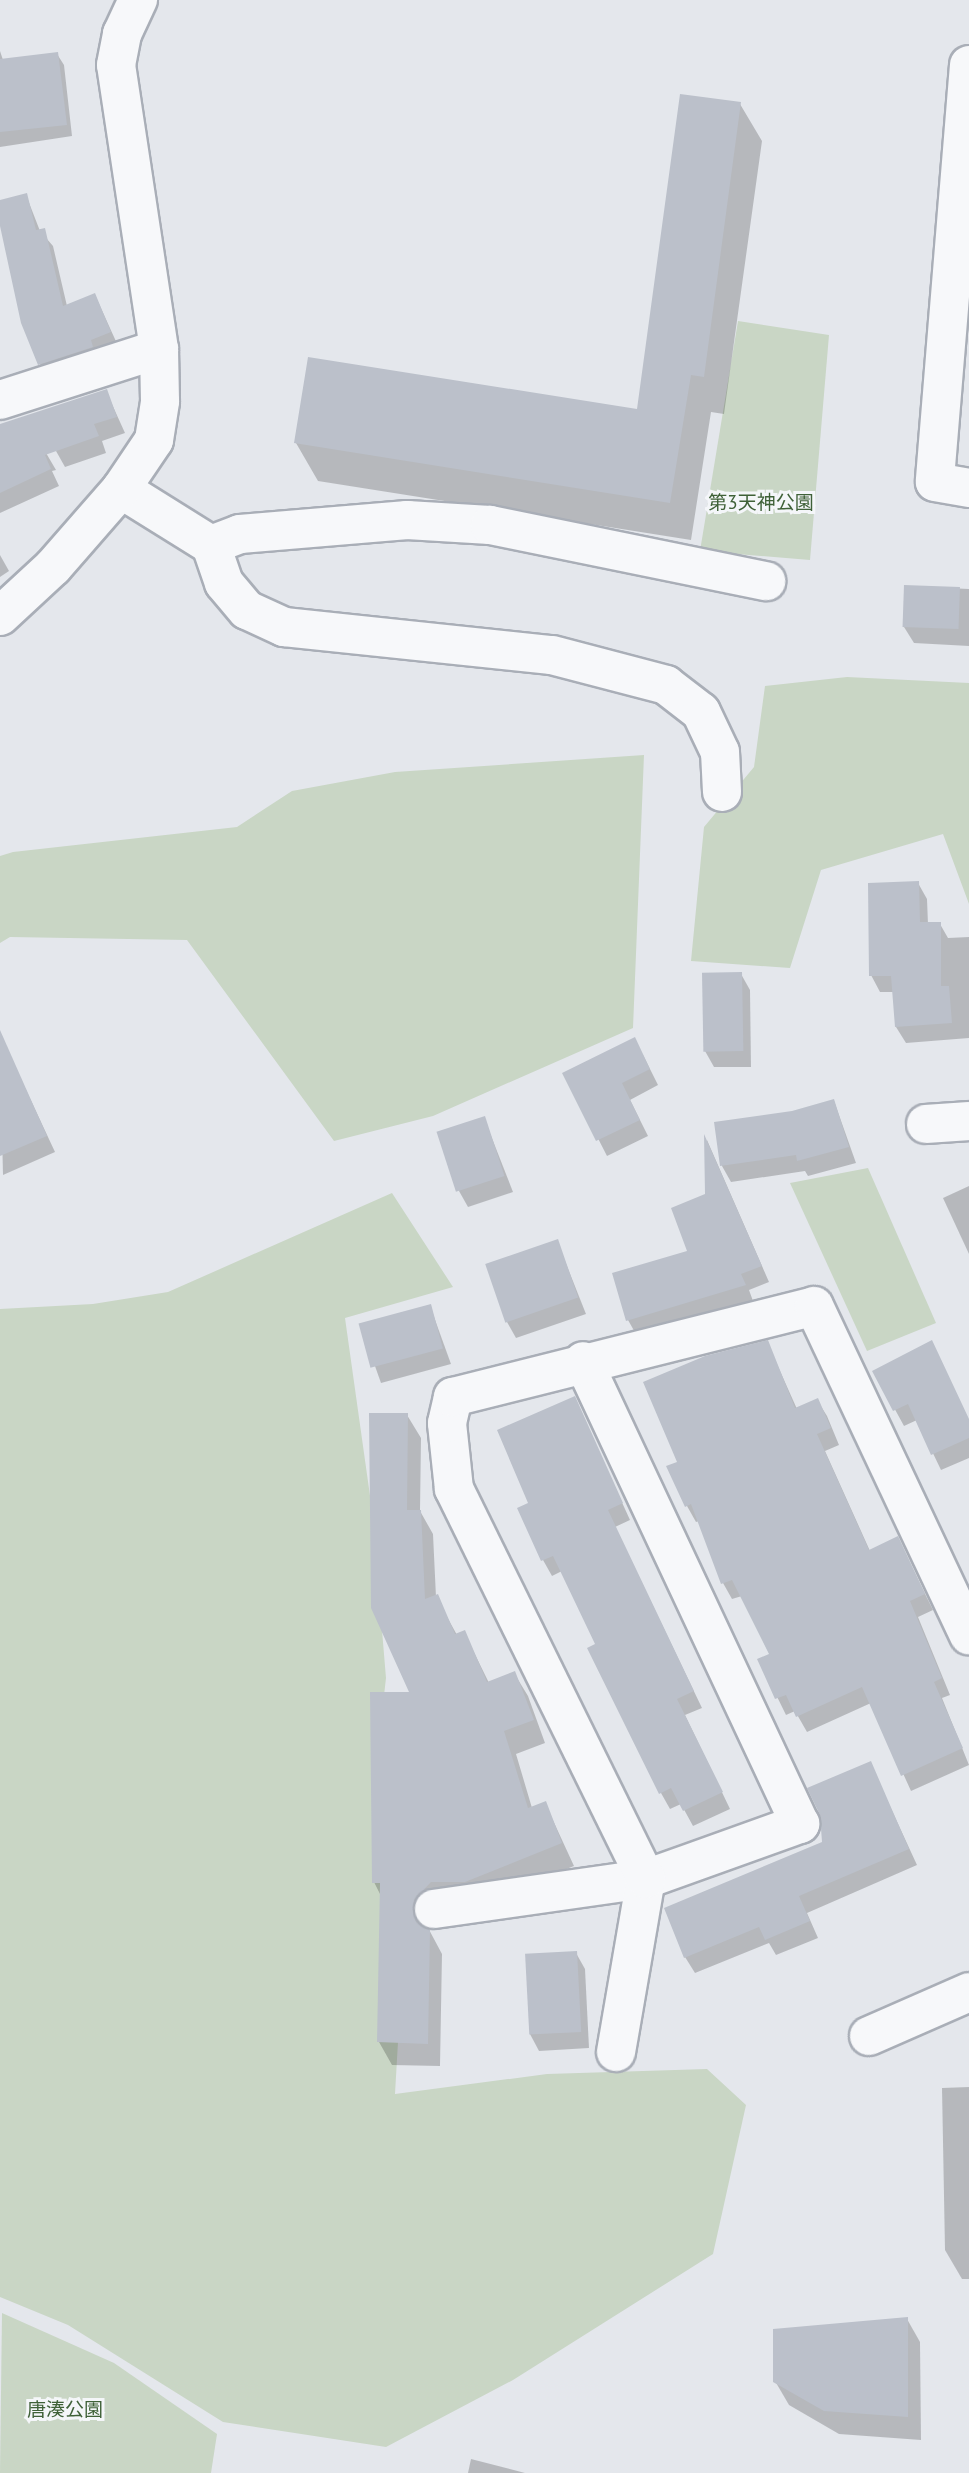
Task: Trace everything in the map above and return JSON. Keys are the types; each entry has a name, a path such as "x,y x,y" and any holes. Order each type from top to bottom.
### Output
{"street":[{"path":"0,616 52,567 121,489 154,440 160,401 159,349 116,65 122,34 138,0"},
{"path":"969,65 959,299 934,482 969,488"},
{"path":"3,390 159,349"},
{"path":"121,489 211,545 224,583 247,610 284,627 552,655 666,685 701,712 720,752 722,792"},
{"path":"211,545 240,534 407,520 491,525 766,581"},
{"path":"926,1124 969,1121"},
{"path":"616,2052 646,1879 454,1489 447,1423 453,1397 583,1361 814,1306 969,1635"},
{"path":"434,1909 646,1879 800,1824 583,1361"},
{"path":"869,2036 969,1992"}],"green space":[{"name":"第3天神公園","path":"738,321 829,335 810,560 700,551"},
{"path":"847,677 969,683 969,904 943,834 821,870 790,968 691,961 704,827 754,767 765,686"},
{"path":"644,755 633,1028 433,1116 334,1141 187,940 10,937 0,943 0,856 13,852 237,827 292,791 395,772"},
{"path":"868,1168 936,1323 867,1351 790,1183"},
{"path":"392,1193 453,1287 345,1318 372,1510 386,1678 375,1774 406,1904 395,2094 547,2074 707,2069 746,2105 713,2254 513,2380 386,2447 223,2422 68,2325 0,2297 0,1309 93,1304 168,1292"},
{"name":"唐湊公園","path":"2,2313 114,2363 217,2434 211,2473 0,2473"}],"building":[{"path":"58,52 67,125 0,132 0,59"},
{"path":"680,94 741,102 704,377 691,375 670,503 294,443 308,357 637,409"},
{"path":"27,193 36,230 45,228 63,306 95,293 111,332 91,340 93,347 38,365 21,323 0,226 0,200"},
{"path":"107,389 117,417 94,424 99,436 45,455 51,469 0,493 0,424"},
{"path":"904,585 960,587 959,629 903,627"},
{"path":"919,881 920,922 941,922 941,986 949,986 952,1023 895,1027 891,976 869,976 868,883"},
{"path":"742,972 743,1051 703,1052 702,973"},
{"path":"0,1030 47,1136 0,1156"},
{"path":"635,1037 650,1069 622,1083 640,1120 596,1141 562,1073"},
{"path":"834,1099 849,1147 797,1161 796,1155 720,1166 714,1122 792,1111"},
{"path":"485,1116 504,1176 456,1192 436,1132"},
{"path":"704,1134 762,1266 741,1274 746,1285 626,1321 612,1273 687,1251 671,1208 705,1194"},
{"path":"558,1239 578,1298 505,1323 485,1264"},
{"path":"431,1304 443,1348 370,1368 359,1323"},
{"path":"768,1340 795,1408 818,1398 831,1428 817,1434 869,1550 898,1536 925,1594 910,1601 942,1678 934,1682 963,1748 901,1776 862,1687 796,1717 786,1695 775,1699 757,1659 769,1654 732,1580 721,1584 691,1504 685,1507 666,1466 677,1462 643,1382 705,1356"},
{"path":"932,1340 969,1419 969,1438 931,1455 908,1404 893,1411 872,1371"},
{"path":"575,1396 623,1503 608,1510 694,1691 677,1699 723,1792 683,1811 671,1788 659,1794 587,1648 595,1644 553,1556 541,1561 517,1508 528,1503 497,1430"},
{"path":"369,1413 408,1413 407,1510 421,1510 425,1599 438,1594 455,1634 465,1630 487,1682 515,1671 534,1720 504,1731 528,1808 546,1801 562,1843 465,1882 431,1882 414,1900 416,1922 430,1930 428,2044 377,2042 380,1883 372,1883 370,1692 409,1692 371,1608"},
{"path":"871,1761 909,1849 799,1896 810,1921 765,1940 759,1927 684,1958 664,1908 822,1842 820,1815 807,1788"},
{"path":"577,1951 581,2032 529,2035 525,1954"},
{"path":"908,2317 908,2417 824,2411 773,2382 773,2329"}]}
